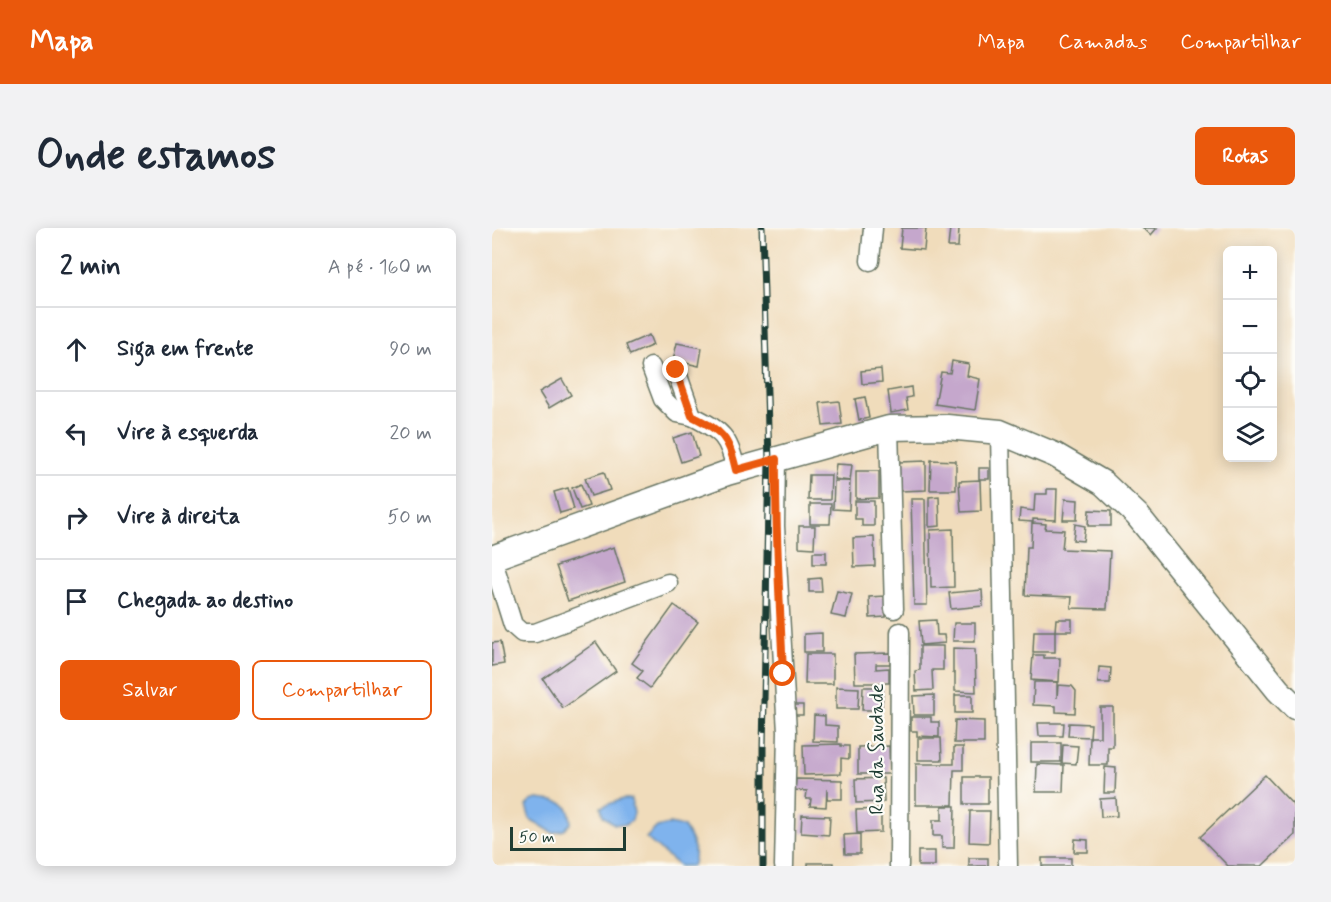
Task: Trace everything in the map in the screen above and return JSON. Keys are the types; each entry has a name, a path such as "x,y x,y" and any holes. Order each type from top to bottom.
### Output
{"main road":[{"path":"492,558 736,470 889,428 947,428 1000,432 1055,455 1103,483 1137,515 1271,681 1295,707"}],"street":[{"path":"870,261 873,228"},
{"path":"651,367 663,399 677,413 692,416 717,429 732,449 736,470"},
{"path":"676,370 692,416"},
{"path":"889,428 894,609"},
{"path":"1000,432 1008,866"},
{"path":"776,459 775,526 786,732 784,866"},
{"path":"492,558 513,625 522,633 535,633 668,583"},
{"name":"Rua da Saudade","path":"899,866 900,632"}],"water":[{"path":"538,799 557,801 565,805 571,823 564,830 553,833 530,819 526,806"},
{"path":"623,799 631,799 634,813 632,820 625,825 614,824 603,816 601,807"},
{"path":"669,824 684,827 689,836 694,850 692,866 679,866 646,838 657,827"}],"building":[{"path":"902,228 926,228 924,250 900,248"},
{"path":"950,228 959,228 958,247 948,247"},
{"path":"1143,228 1157,228 1151,235"},
{"path":"649,335 653,345 630,355 626,345"},
{"path":"677,343 702,348 699,366 673,360"},
{"path":"952,361 969,364 967,376 980,379 975,410 935,404 941,372 950,373"},
{"path":"881,369 882,382 862,384 861,371"},
{"path":"562,379 571,395 549,408 539,392"},
{"path":"911,387 912,397 906,398 908,410 891,413 888,391"},
{"path":"865,397 869,418 859,420 855,399"},
{"path":"839,401 842,424 823,426 820,403"},
{"path":"692,432 699,456 681,462 673,438"},
{"path":"931,460 956,461 956,490 930,490"},
{"path":"926,461 926,490 900,491 899,462"},
{"path":"836,464 852,465 850,481 834,479"},
{"path":"979,468 989,468 989,479 979,479"},
{"path":"856,471 879,471 879,498 856,499"},
{"path":"604,472 610,490 591,496 585,478"},
{"path":"809,475 831,475 830,500 808,500"},
{"path":"980,480 981,511 961,512 959,481"},
{"path":"834,481 850,481 849,510 833,509"},
{"path":"581,484 589,506 580,509 572,488"},
{"path":"568,488 574,509 560,513 554,492"},
{"path":"1047,489 1057,489 1056,520 1019,521 1020,509 1034,511 1035,494 1047,494"},
{"path":"939,496 940,526 929,527 929,497"},
{"path":"911,499 925,499 927,605 914,605"},
{"path":"1065,499 1078,500 1077,520 1063,520"},
{"path":"855,501 874,501 874,526 862,526 862,519 855,519"},
{"path":"810,504 831,504 830,524 810,524"},
{"path":"1089,510 1111,511 1111,526 1088,526"},
{"path":"1032,523 1046,524 1045,529 1064,530 1062,549 1110,551 1107,609 1071,608 1072,597 1025,595 1027,547 1031,547"},
{"path":"1075,524 1085,526 1083,541 1073,540"},
{"path":"799,526 815,526 814,548 799,547"},
{"path":"953,529 954,587 931,588 930,530"},
{"path":"874,537 875,566 854,567 853,538"},
{"path":"614,547 625,582 568,601 556,566"},
{"path":"813,552 826,552 826,564 813,564"},
{"path":"821,578 822,592 809,592 809,579"},
{"path":"982,590 983,606 951,609 949,593"},
{"path":"837,591 852,594 846,618 831,615"},
{"path":"885,596 886,617 870,618 869,597"},
{"path":"674,605 698,622 650,688 637,678 643,671 632,663"},
{"path":"1056,619 1072,619 1072,631 1055,631"},
{"path":"936,620 937,635 944,635 945,643 921,645 919,621"},
{"path":"954,623 975,623 975,641 953,641"},
{"path":"1034,631 1055,631 1055,652 1033,652"},
{"path":"822,633 822,652 804,652 804,634"},
{"path":"500,642 504,664 492,666 492,643"},
{"path":"596,642 616,671 563,708 543,679"},
{"path":"920,646 943,646 943,670 932,670 933,690 916,691 915,671 920,670"},
{"path":"953,648 975,649 976,692 955,691"},
{"path":"890,653 890,664 876,664 876,669 889,668 889,683 855,683 854,654"},
{"path":"806,654 833,654 833,684 805,684"},
{"path":"1033,655 1060,658 1059,682 1031,680"},
{"path":"1099,667 1111,668 1110,683 1098,683"},
{"path":"1034,682 1057,682 1057,698 1058,685 1072,686 1076,691 1075,713 1056,712 1056,706 1033,705"},
{"path":"836,687 859,688 858,709 836,709"},
{"path":"863,687 883,687 882,710 862,710"},
{"path":"934,695 934,715 914,715 913,696"},
{"path":"955,695 972,695 972,713 955,713"},
{"path":"794,705 803,705 803,715 794,715"},
{"path":"1100,707 1113,707 1113,747 1108,747 1108,765 1089,765 1090,737 1100,737"},
{"path":"814,715 825,716 825,725 838,726 838,742 813,741"},
{"path":"911,717 931,717 931,722 939,722 939,737 917,736 917,731 911,731"},
{"path":"955,720 984,721 984,743 954,743"},
{"path":"1038,723 1064,723 1063,736 1039,736"},
{"path":"1069,723 1091,724 1090,737 1068,736"},
{"path":"918,738 941,738 942,760 918,760"},
{"path":"1031,743 1061,743 1061,762 1031,762"},
{"path":"841,744 841,746 849,746 849,759 841,758 841,774 804,775 803,745"},
{"path":"1063,745 1078,746 1076,764 1062,763"},
{"path":"889,746 890,774 858,774 858,747"},
{"path":"954,747 963,747 963,770 954,770 953,805 916,805 916,764 954,764"},
{"path":"1037,764 1064,765 1063,792 1036,792"},
{"path":"1105,767 1116,768 1115,793 1104,793"},
{"path":"1265,775 1295,807 1295,835 1262,866 1228,866 1200,837"},
{"path":"964,777 988,777 988,804 964,804"},
{"path":"883,778 884,802 856,803 855,779"},
{"path":"796,779 842,780 842,799 827,799 827,789 826,807 810,806 811,799 806,799 807,791 795,790"},
{"path":"1116,798 1117,816 1101,817 1100,799"},
{"path":"942,806 955,806 954,848 942,848 942,836 933,836 933,820 942,820"},
{"path":"881,809 881,832 857,833 856,810"},
{"path":"970,811 990,811 989,843 969,842"},
{"path":"802,815 830,816 829,835 801,833"},
{"path":"860,834 860,854 845,854 844,835"},
{"path":"1075,839 1088,840 1088,852 1074,852"},
{"path":"918,851 935,851 935,866 918,866"},
{"path":"969,858 988,858 988,866 969,866"},
{"path":"1042,858 1071,858 1071,866 1042,866"},
{"path":"808,863 834,863 834,866 808,866"}],"railway":[{"path":"762,228 769,461 763,866"}],"route":[{"path":"676,370 692,416 717,429 732,449 736,470 776,459 775,526 780,583 783,674"}]}
